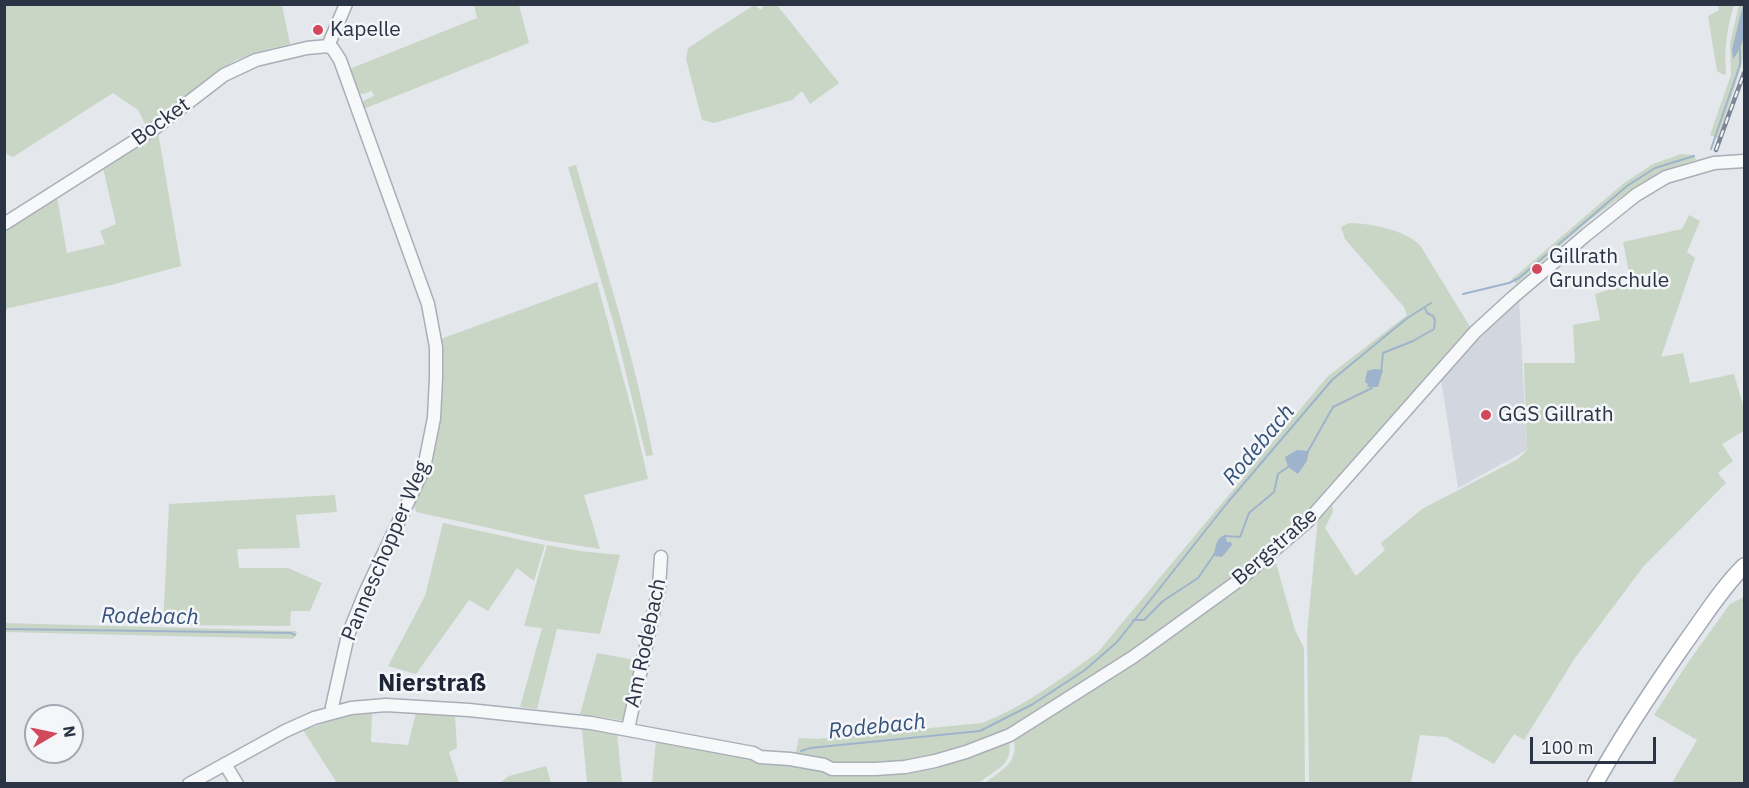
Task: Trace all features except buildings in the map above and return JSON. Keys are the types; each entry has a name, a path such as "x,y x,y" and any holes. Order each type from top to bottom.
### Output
{"main road":[{"path":"1595,783 1612,751 1679,653 1721,593 1744,566"}],"street":[{"path":"328,46 346,4"},
{"name":"Panneschopper Weg","path":"328,46 333,49 340,60 428,304 436,347 432,428 424,468 364,593 348,635 339,668 332,707 334,712"},
{"name":"Bocket","path":"4,224 155,128 232,71 276,54 328,46"},
{"name":"Bergstraße","path":"760,757 790,759 824,765 832,769 905,767 966,752 1010,735 1036,720 1176,626 1238,581 1291,538 1475,332 1580,240 1636,195 1666,177 1706,165 1744,160"},
{"name":"Am Rodebach","path":"628,729 659,587 662,557"},
{"name":"Am Rodebach","path":"189,783 285,731 314,718 366,707 405,705 538,716 628,729 753,753 760,757"},
{"path":"225,764 237,783"}],"shaded area":[{"name":"GGS Gillrath","path":"1519,299 1527,450 1458,488 1441,379"}],"green space":[{"path":"4,5 282,5 290,44 257,52 234,61 146,126 138,110 113,93 13,157 5,153"},
{"path":"474,5 519,5 529,43 361,110 360,105 374,96 372,91 363,94 356,93 347,70 477,18"},
{"path":"754,5 761,10 764,5 777,5 839,83 810,104 802,91 792,100 714,123 702,120 686,59 688,48"},
{"path":"1718,5 1734,5 1727,38 1726,73 1724,75 1717,71 1708,16 1719,10"},
{"path":"1739,5 1744,5 1744,56 1719,139 1710,135 1731,75 1730,43"},
{"path":"158,132 181,266 111,285 5,309 4,229 57,197 67,253 105,244 100,231 116,224 103,168"},
{"path":"1681,154 1694,155 1696,160 1671,169 1623,196 1578,230 1516,284 1512,279 1624,183 1653,164"},
{"path":"576,165 628,345 653,455 646,456 615,328 568,167"},
{"path":"1689,215 1700,221 1687,252 1695,258 1661,357 1683,353 1690,383 1734,374 1744,408 1744,431 1722,444 1733,461 1718,473 1726,483 1643,567 1575,658 1524,740 1514,734 1494,764 1446,737 1420,735 1411,783 1309,784 1307,633 1318,518 1332,504 1333,512 1325,528 1356,576 1385,550 1381,543 1422,509 1518,459 1527,450 1524,363 1575,363 1573,325 1600,320 1595,294 1631,283 1623,242 1682,229"},
{"path":"1349,223 1387,228 1405,235 1420,245 1472,330 1322,498 1285,536 1229,581 1048,709 1007,731 1010,751 1001,767 979,783 652,784 656,739 793,764 799,738 817,739 982,723 1028,700 1098,652 1327,377 1407,315 1404,307 1345,239 1341,227"},
{"path":"597,282 648,479 584,495 600,549 549,541 416,512 413,501 419,489 438,340"},
{"path":"335,495 337,512 296,515 300,548 237,549 239,568 288,568 322,583 310,611 291,611 290,626 163,625 169,504"},
{"path":"443,523 545,545 534,581 517,568 488,611 469,600 416,674 388,666 425,596"},
{"path":"547,545 620,555 600,634 557,629 537,709 520,707 542,628 524,626"},
{"path":"1274,556 1295,630 1304,648 1305,783 984,784 1008,765 1014,754 1014,738 1100,685"},
{"path":"1744,597 1744,783 1672,783 1697,740 1654,715 1730,604"},
{"path":"4,623 296,631 297,633 293,639 5,632"},
{"path":"597,653 640,661 626,721 580,714"},
{"path":"372,713 371,742 408,745 416,713 455,716 457,748 449,752 459,783 337,783 303,730 347,716"},
{"path":"582,729 617,733 622,783 587,783"},
{"path":"546,766 551,783 500,783 509,776"}],"water":[{"path":"1743,5 1743,39 1733,59 1732,49"},
{"path":"1383,370 1378,387 1367,387 1368,384 1365,382 1367,371"},
{"path":"1297,450 1309,451 1307,461 1298,474 1288,467 1285,457"},
{"path":"1225,535 1227,542 1231,542 1232,545 1222,557 1214,556 1218,540"}],"waterway":[{"name":"Rodebach","path":"1711,149 1740,65 1740,49"},
{"name":"Rodebach","path":"1463,294 1509,283 1519,278 1627,186 1655,168 1694,156"},
{"name":"Rodebach","path":"801,751 810,748 980,731 1033,704 1085,670 1117,642 1228,502 1332,380 1406,319 1431,303"},
{"name":"Rodebach","path":"1381,373 1383,353 1413,341 1434,329 1435,320 1425,308"},
{"name":"Rodebach","path":"1307,453 1333,407 1372,388"},
{"name":"Rodebach","path":"1225,536 1240,537 1249,513 1274,492 1278,474 1288,467"},
{"name":"Rodebach","path":"1133,620 1144,620 1163,601 1198,578 1216,552"},
{"name":"Rodebach","path":"4,629 291,633 295,635"}],"railway":[{"path":"1716,150 1744,73"}],"place":[{"name":"Kapelle","path":"318,30"},
{"name":"Gillrath Grundschule","path":"1537,269"},
{"name":"GGS Gillrath","path":"1486,415"}],"district":[{"name":"Nierstraß","path":"432,684"}]}
